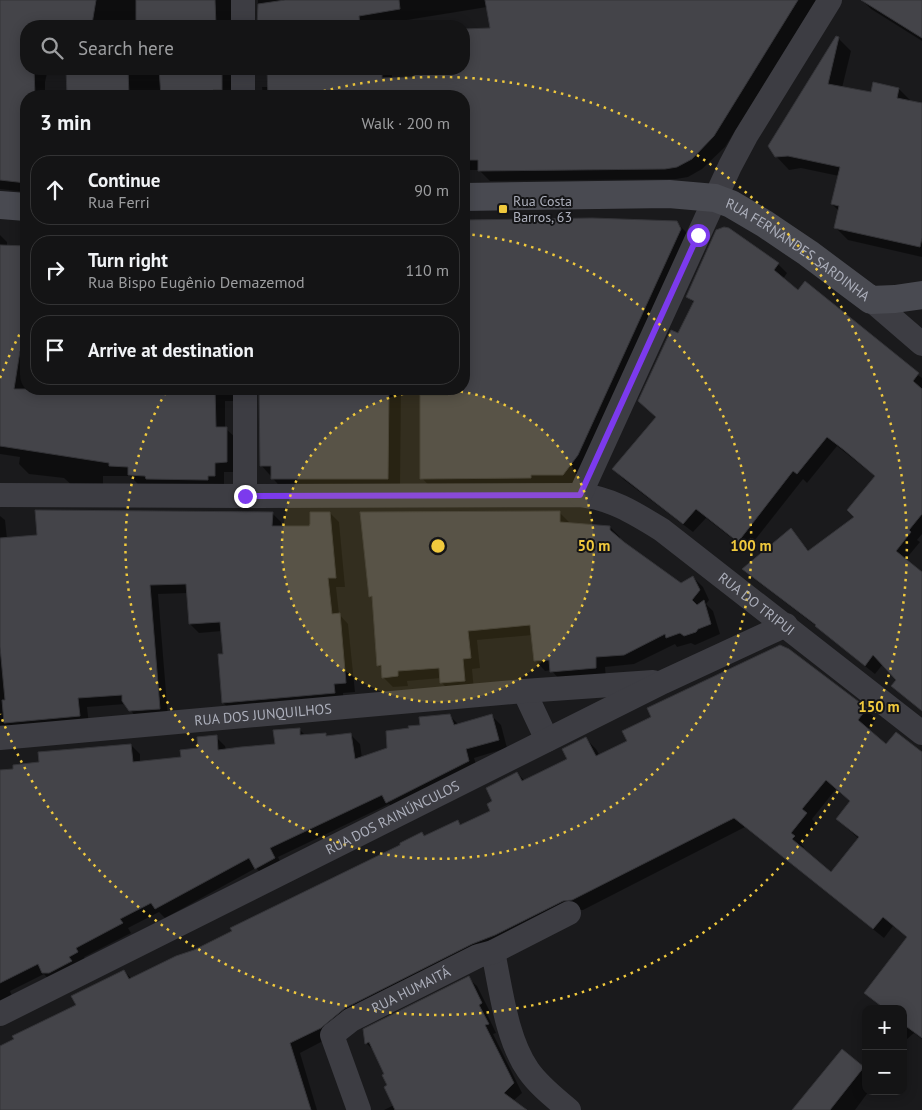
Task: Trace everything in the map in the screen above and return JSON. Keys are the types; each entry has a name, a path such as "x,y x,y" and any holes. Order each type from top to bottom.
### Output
{"main road":[{"name":"RUA FERNANDES SARDINHA","path":"470,197 669,194 715,198 731,204 765,224 808,253 870,300"},
{"path":"0,205 20,207"},
{"path":"870,300 895,299 922,294"}],"street":[{"path":"243,0 243,20"},
{"path":"580,495 715,198 746,136 830,0"},
{"path":"243,75 243,90"},
{"name":"RUA FERNANDES SARDINHA","path":"870,300 922,344"},
{"path":"245,395 245,496"},
{"name":"RUA DO TRIPUI","path":"0,495 598,496 626,508 662,530 922,732"},
{"name":"RUA DOS RAINÚNCULOS","path":"0,1014 663,682 786,625"},
{"name":"RUA DOS JUNQUILHOS","path":"0,738 524,691 663,682"},
{"path":"524,691 546,740"},
{"name":"RUA HUMAITÁ","path":"358,1110 332,1035 351,1020 478,956 493,952 569,913"},
{"path":"493,952 516,1048 528,1070 547,1091 570,1110"}],"building":[{"path":"0,0 96,0 93,20 20,20 20,75 34,75 35,90 20,90 20,182 0,180"},
{"path":"136,0 215,0 216,20 136,20"},
{"path":"285,0 399,0 400,9 359,16 359,20 257,20 258,4"},
{"path":"485,0 798,0 714,136 692,159 677,167 665,169 478,171 478,160 470,160 470,90 268,90 267,75 382,75 382,78 414,77 414,75 470,75 470,29 490,28"},
{"path":"861,0 922,0 922,38"},
{"path":"836,36 839,37 828,84 871,92 873,82 899,88 897,98 922,103 922,238 920,247 834,228 839,206 831,204 840,167 788,156 775,157 768,146"},
{"path":"66,75 128,75 129,90 67,90"},
{"path":"159,75 222,75 222,90 161,90"},
{"path":"592,218 677,221 681,229 578,455 563,475 531,475 531,478 420,479 420,395 470,395 470,220"},
{"path":"724,227 729,228 779,263 774,270 798,290 805,281 919,373 913,381 922,389 922,514 896,551 922,572 922,711 891,686 896,680 873,655 865,666 816,625 742,569 791,528 808,551 854,517 847,510 875,476 844,450 827,437 797,474 793,471 738,542 696,509 683,524 612,469 656,417 638,401 671,330 678,333 694,301 686,297 716,230"},
{"path":"0,245 20,246 20,351 14,389 20,389 20,395 215,395 216,427 227,427 227,462 215,463 215,476 208,476 208,480 146,479 145,476 128,475 128,467 109,466 109,463 0,446"},
{"path":"259,395 389,395 388,479 271,479 271,466 260,466"},
{"path":"35,510 273,512 272,526 309,526 310,512 330,512 336,578 328,578 332,614 340,613 346,683 334,684 335,693 222,703 218,654 223,654 220,622 189,624 186,584 150,585 160,709 129,711 122,701 122,695 78,698 80,716 4,723 2,700 5,700 0,647 0,538 37,535"},
{"path":"560,511 560,522 610,526 610,530 624,542 681,583 693,576 700,590 692,600 697,605 704,600 711,624 684,636 680,633 666,638 665,634 624,655 596,657 596,668 550,672 549,660 534,661 530,625 468,631 471,658 463,659 465,681 440,683 439,668 398,671 398,676 382,678 381,665 377,666 372,596 369,597 360,512"},
{"path":"780,645 789,649 867,708 858,720 886,744 896,732 922,752 922,1038 907,1027 907,1005 880,1005 864,993 907,937 883,917 873,929 734,818 572,900 563,901 495,935 472,944 345,1008 321,1028 290,1043 311,1110 0,1110 0,1046 14,1039 12,1036 76,1005 71,996 124,970 129,979 176,956 194,950 232,931 230,928 400,845 400,843 422,832 424,836 458,820 460,825 490,811 487,804 492,801 486,788 517,772 522,781 567,759 562,749 586,737 596,756 627,741 622,731 651,717 647,708","holes":["826,780 850,801 836,819 859,837 831,872 792,839 795,836 791,833 807,813 802,809"]},
{"path":"450,714 454,725 492,714 499,740 466,749 469,761 386,803 382,795 270,848 275,858 255,869 249,858 155,909 151,903 120,919 123,923 76,948 78,952 69,957 72,961 49,973 42,973 38,964 0,983 0,770 13,769 13,765 39,762 38,752 131,744 133,762 181,757 180,750 198,748 197,737 217,735 218,750 275,744 273,730 300,728 300,735 326,733 326,736 351,733 355,759 387,748 386,731 420,725 419,717"},
{"path":"469,976 482,1003 479,1005 489,1024 485,1025 514,1083 504,1093 527,1110 395,1110 384,1087 387,1085 382,1075 384,1074 369,1042 365,1044 363,1029"},
{"path":"842,1049 862,1065 862,1070 830,1110 792,1110"}],"place":[{"name":"Rua Costa Barros, 63","path":"503,209"}],"route":[{"path":"245,496 580,495 698,235"}]}
